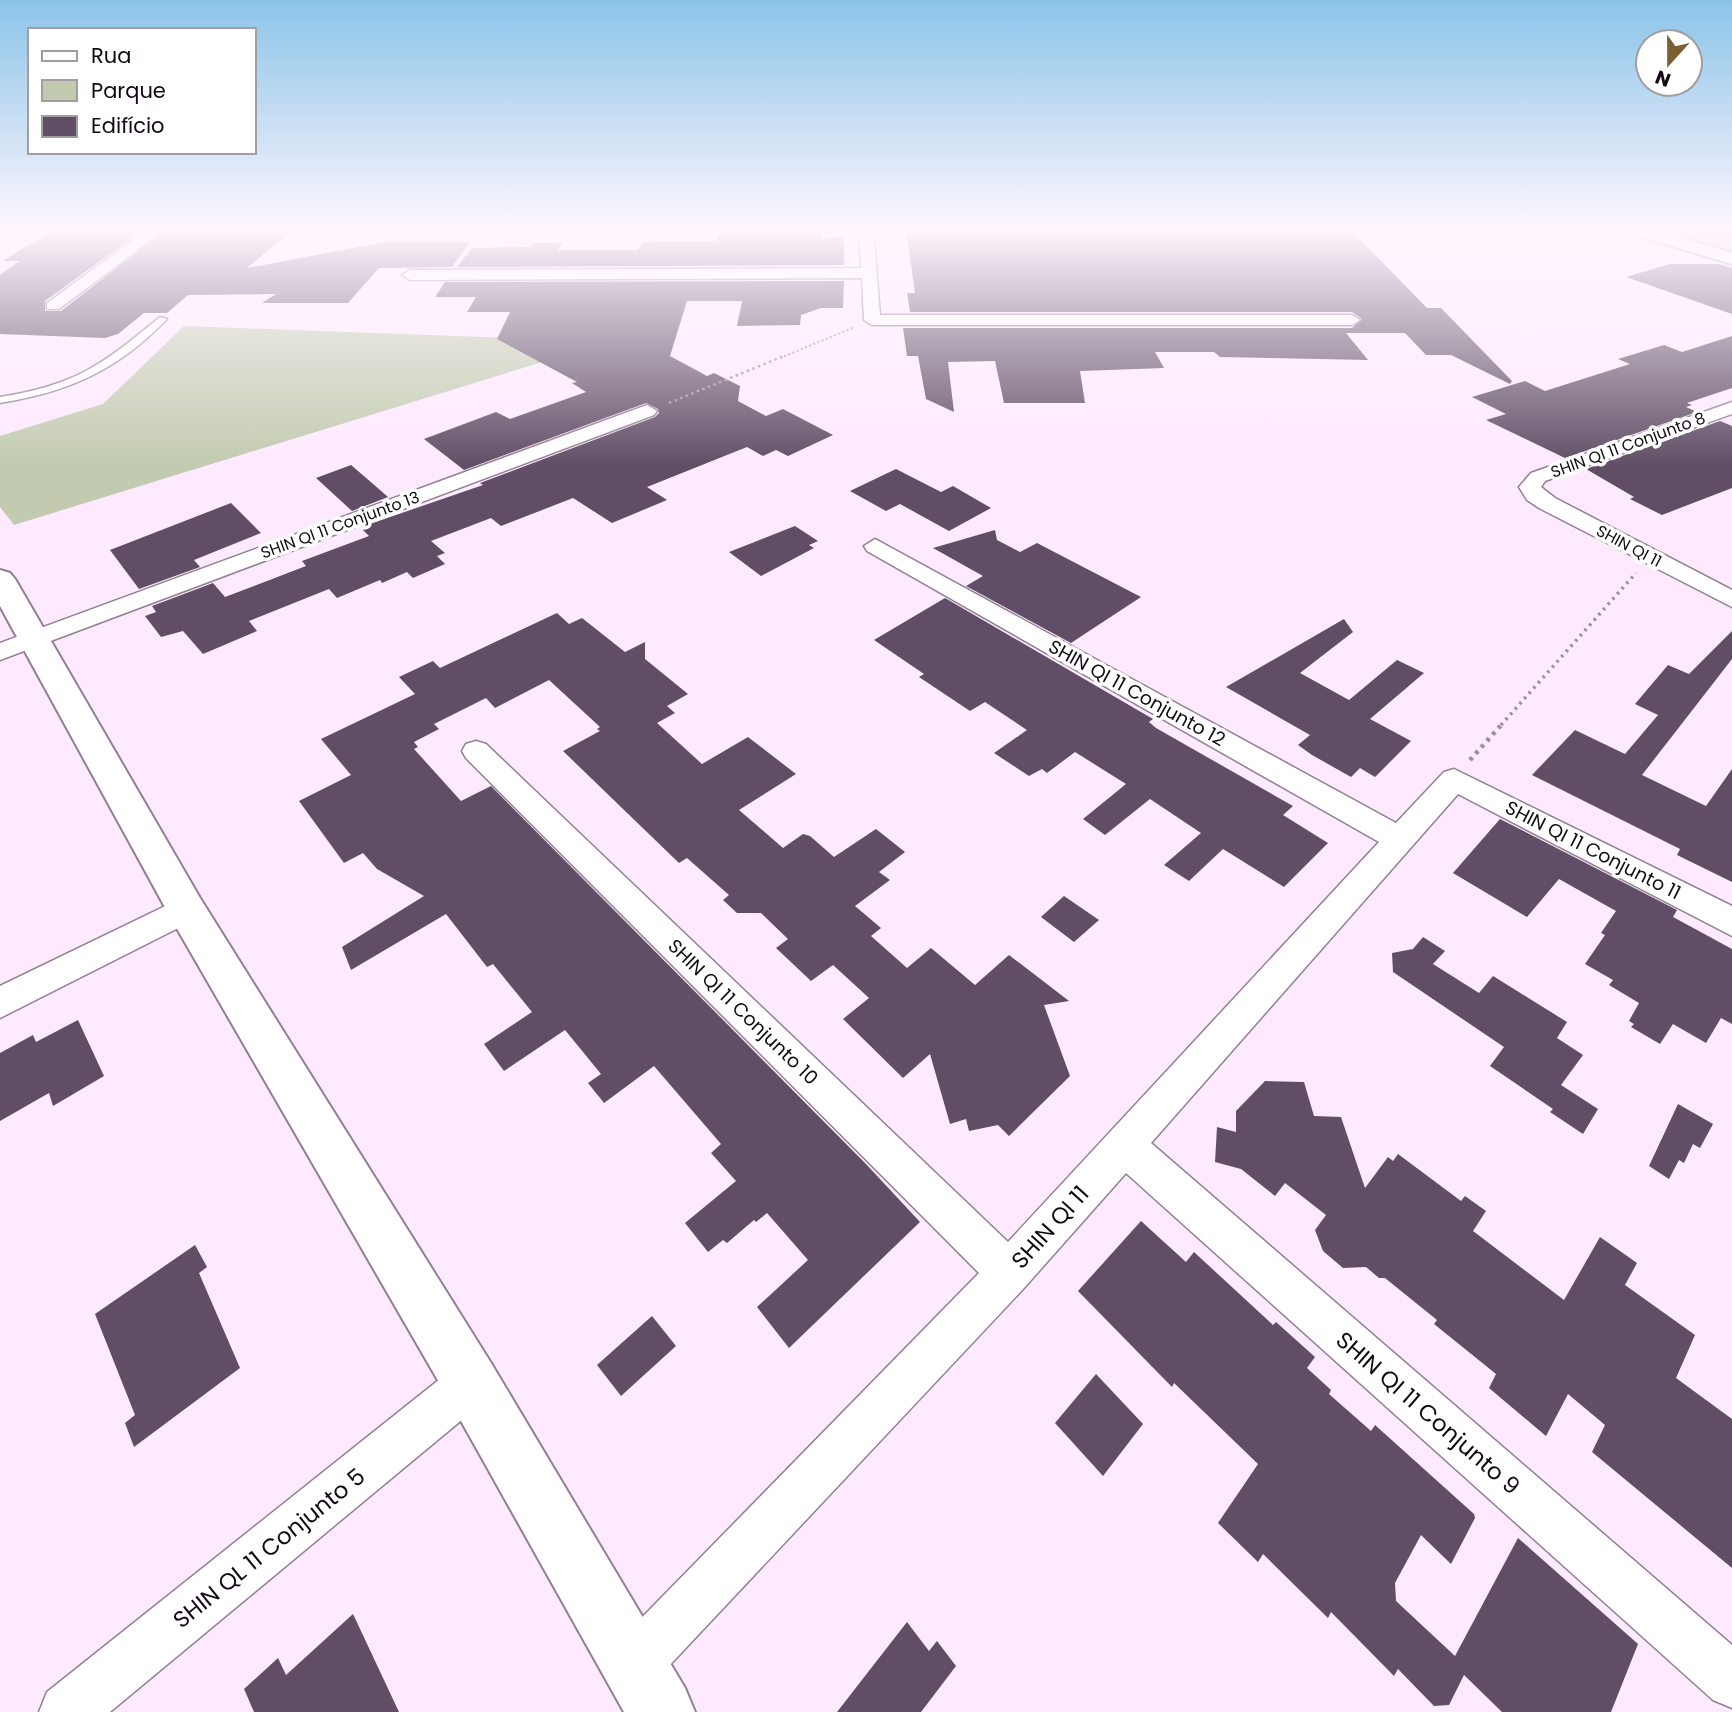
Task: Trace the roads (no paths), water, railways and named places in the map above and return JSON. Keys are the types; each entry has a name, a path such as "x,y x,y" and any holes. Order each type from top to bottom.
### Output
{"street":[{"path":"871,308 872,320 1352,320"},
{"name":"SHIN QI 11 Conjunto 8","path":"1530,488 1538,477 1732,408"},
{"name":"SHIN QI 11 Conjunto 13","path":"17,645 647,411"},
{"name":"SHIN QI 11","path":"1530,488 1547,503 1732,600"},
{"name":"SHIN QI 11 Conjunto 12","path":"875,546 1399,839"},
{"path":"0,579 17,645 186,909 471,1383 661,1712"},
{"name":"SHIN QI 11 Conjunto 10","path":"477,751 1009,1273"},
{"name":"SHIN QI 11","path":"633,1665 1009,1273 1454,779"},
{"name":"SHIN QI 11 Conjunto 11","path":"1454,779 1732,922"},
{"path":"0,1003 186,909"},
{"name":"SHIN QI 11 Conjunto 9","path":"1124,1144 1732,1681"},
{"name":"SHIN QL 11 Conjunto 5","path":"67,1712 471,1383"}],"lane":[{"path":"0,400 59,390 83,379 102,369 163,319"}]}
